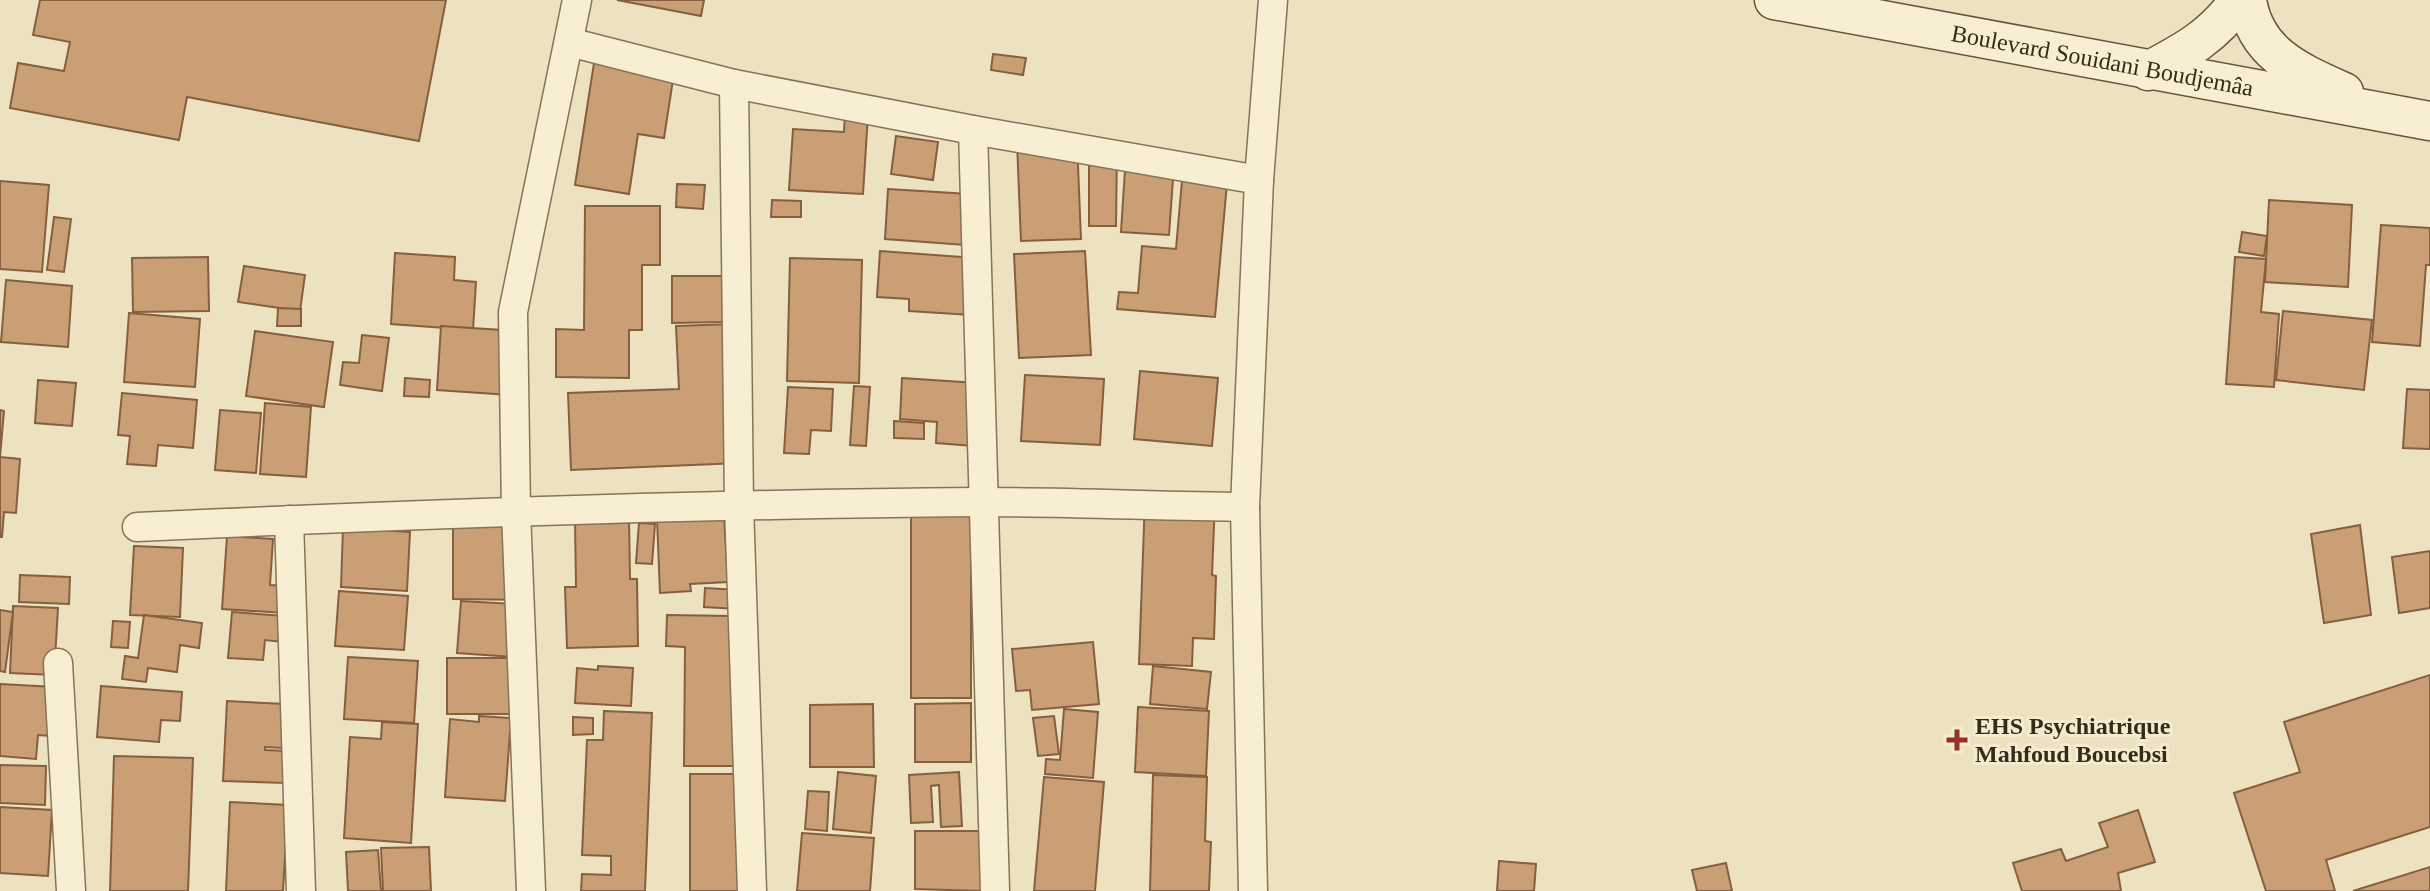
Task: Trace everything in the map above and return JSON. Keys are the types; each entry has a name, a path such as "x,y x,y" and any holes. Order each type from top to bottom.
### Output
{"main road":[{"name":"Boulevard Souidani Boudjemâa","path":"1774,0 2430,121"},
{"path":"2148,71 2193,46 2224,22 2239,0"},
{"path":"2247,0 2250,20 2269,50 2313,78 2387,111"}],"street":[{"path":"531,891 516,511 513,312 577,0"},
{"path":"1253,891 1245,507 1259,180 1273,0"},
{"path":"569,42 734,84 1259,180"},
{"path":"734,84 739,505 752,891"},
{"path":"973,130 995,891"},
{"path":"137,527 739,505 982,502 1245,507"},
{"path":"289,520 301,891"},
{"path":"58,663 71,891"}],"building":[{"path":"40,0 446,0 419,141 187,97 179,140 10,108 18,63 64,71 70,42 33,35"},
{"path":"617,0 704,0 701,16"},
{"path":"596,50 676,60 664,138 638,134 629,194 575,185"},
{"path":"993,54 1026,58 1023,75 991,70"},
{"path":"845,114 868,115 863,194 789,190 793,129 844,132"},
{"path":"896,136 938,142 933,180 891,174"},
{"path":"1077,141 1081,239 1021,241 1017,143"},
{"path":"1089,146 1117,146 1116,226 1089,226"},
{"path":"1126,154 1171,156 1169,179 1173,179 1169,235 1121,232"},
{"path":"1183,169 1228,172 1215,317 1117,309 1119,292 1138,293 1142,246 1176,249"},
{"path":"0,181 49,185 42,272 0,269"},
{"path":"677,184 705,185 703,209 676,207"},
{"path":"888,189 969,194 965,245 885,239"},
{"path":"772,200 801,201 801,217 771,217"},
{"path":"2269,200 2352,205 2348,287 2265,282"},
{"path":"585,206 660,206 660,265 642,265 642,330 629,330 629,378 556,377 556,329 584,330"},
{"path":"54,217 71,219 64,272 47,270"},
{"path":"2381,225 2430,228 2430,265 2426,265 2420,346 2372,342"},
{"path":"2242,232 2267,236 2264,256 2239,252"},
{"path":"880,251 975,258 971,315 909,311 909,299 877,297"},
{"path":"1085,251 1091,355 1019,358 1014,254"},
{"path":"395,253 455,257 454,280 476,282 473,330 391,324"},
{"path":"208,257 209,311 133,312 132,258"},
{"path":"2235,257 2266,259 2261,312 2279,314 2274,387 2226,384"},
{"path":"790,258 862,260 859,383 787,381"},
{"path":"244,266 305,275 300,311 238,302"},
{"path":"672,276 722,276 723,322 672,323"},
{"path":"6,280 72,286 68,347 1,342"},
{"path":"278,308 301,309 301,326 277,326"},
{"path":"2283,311 2372,320 2364,390 2276,380"},
{"path":"129,313 200,319 195,387 124,382"},
{"path":"734,324 740,463 571,470 568,393 679,389 676,326"},
{"path":"441,326 502,330 511,395 437,390"},
{"path":"255,331 333,342 324,407 246,396"},
{"path":"362,335 389,338 382,391 340,385 343,362 359,363"},
{"path":"1140,371 1218,378 1212,446 1134,439"},
{"path":"1025,375 1104,379 1100,445 1021,441"},
{"path":"405,378 430,380 429,397 404,396"},
{"path":"902,378 977,383 973,446 936,443 937,422 900,419"},
{"path":"38,380 76,383 72,426 35,423"},
{"path":"854,386 870,387 866,446 850,445"},
{"path":"788,387 833,389 831,431 811,430 809,454 784,453"},
{"path":"2407,389 2430,390 2430,449 2403,448"},
{"path":"122,393 197,400 193,448 158,445 156,466 127,464 130,436 118,435"},
{"path":"265,403 311,407 306,477 260,474"},
{"path":"0,410 4,411 0,457"},
{"path":"220,410 261,413 256,473 215,470"},
{"path":"894,421 924,423 924,439 894,438"},
{"path":"0,457 20,459 16,513 4,512 2,537 0,537"},
{"path":"1145,498 1215,501 1212,575 1216,576 1214,639 1193,638 1192,666 1139,664"},
{"path":"911,505 971,505 971,698 911,698"},
{"path":"724,516 728,582 690,584 691,591 660,593 657,519"},
{"path":"629,519 630,579 637,579 638,646 567,648 565,587 576,587 575,520"},
{"path":"519,522 519,600 453,599 453,523"},
{"path":"639,523 655,524 652,564 636,563"},
{"path":"2360,525 2371,615 2324,623 2311,534"},
{"path":"343,528 410,532 407,591 341,587"},
{"path":"227,536 273,539 270,585 287,586 285,613 222,609"},
{"path":"134,546 183,548 180,617 130,615"},
{"path":"2430,551 2430,608 2399,613 2392,557"},
{"path":"20,575 70,577 69,604 19,602"},
{"path":"705,588 738,590 737,609 704,607"},
{"path":"339,591 408,596 404,650 335,646"},
{"path":"461,601 531,605 527,658 457,653"},
{"path":"13,606 58,608 54,675 10,673"},
{"path":"0,610 13,612 5,672 0,671"},
{"path":"232,612 285,616 282,642 265,640 263,660 228,658"},
{"path":"144,615 202,623 199,648 180,645 177,672 148,668 146,682 122,679 125,656 138,658"},
{"path":"667,615 732,616 746,766 684,766 685,647 666,646"},
{"path":"113,621 130,622 128,648 111,647"},
{"path":"1093,642 1099,704 1032,710 1030,690 1016,691 1012,649"},
{"path":"348,657 418,661 414,723 344,719"},
{"path":"447,658 511,658 511,714 447,714"},
{"path":"598,666 633,668 631,706 575,703 577,668 598,670"},
{"path":"1153,666 1211,672 1207,709 1150,704"},
{"path":"2430,675 2430,827 2326,860 2335,891 2266,891 2234,793 2300,772 2284,722"},
{"path":"0,684 55,687 51,736 38,735 36,759 0,756"},
{"path":"101,686 182,692 180,721 161,720 159,742 97,737"},
{"path":"227,701 285,704 283,748 265,747 265,750 288,751 286,783 223,781"},
{"path":"971,703 971,762 915,762 915,704"},
{"path":"873,704 874,767 810,767 810,705"},
{"path":"1138,707 1209,711 1206,776 1135,772"},
{"path":"1064,709 1098,712 1093,778 1045,774 1046,759 1060,760"},
{"path":"604,711 652,713 645,891 581,891 582,874 611,875 611,856 582,855 587,740 603,740"},
{"path":"479,716 511,718 505,801 445,797 450,719 479,722"},
{"path":"1054,716 1059,754 1038,756 1033,718"},
{"path":"573,717 593,718 593,734 573,735"},
{"path":"382,722 418,724 411,843 344,838 350,737 381,739"},
{"path":"114,756 193,758 188,891 110,891"},
{"path":"0,765 46,766 45,805 0,803"},
{"path":"838,772 876,776 871,833 833,829"},
{"path":"959,772 962,826 941,827 939,785 931,786 933,822 911,823 909,775"},
{"path":"690,774 754,774 754,891 690,891"},
{"path":"1153,775 1207,777 1205,841 1211,842 1209,891 1150,891"},
{"path":"1044,777 1104,782 1095,891 1034,891"},
{"path":"808,791 829,792 827,831 805,829"},
{"path":"230,802 288,805 283,891 226,891"},
{"path":"0,807 52,810 48,876 0,873"},
{"path":"2138,810 2155,862 2118,873 2121,891 2022,891 2013,863 2061,849 2066,861 2108,847 2099,823"},
{"path":"915,831 982,831 982,891 915,889"},
{"path":"802,833 874,838 870,891 797,891"},
{"path":"429,847 431,891 383,891 381,848"},
{"path":"378,850 381,891 348,891 346,852"},
{"path":"1499,861 1536,864 1534,891 1497,891"},
{"path":"1726,863 1732,891 1697,891 1692,870"},
{"path":"2430,867 2430,891 2353,891"}],"place":[{"name":"EHS Psychiatrique Mahfoud Boucebsi","path":"1957,740"}]}
